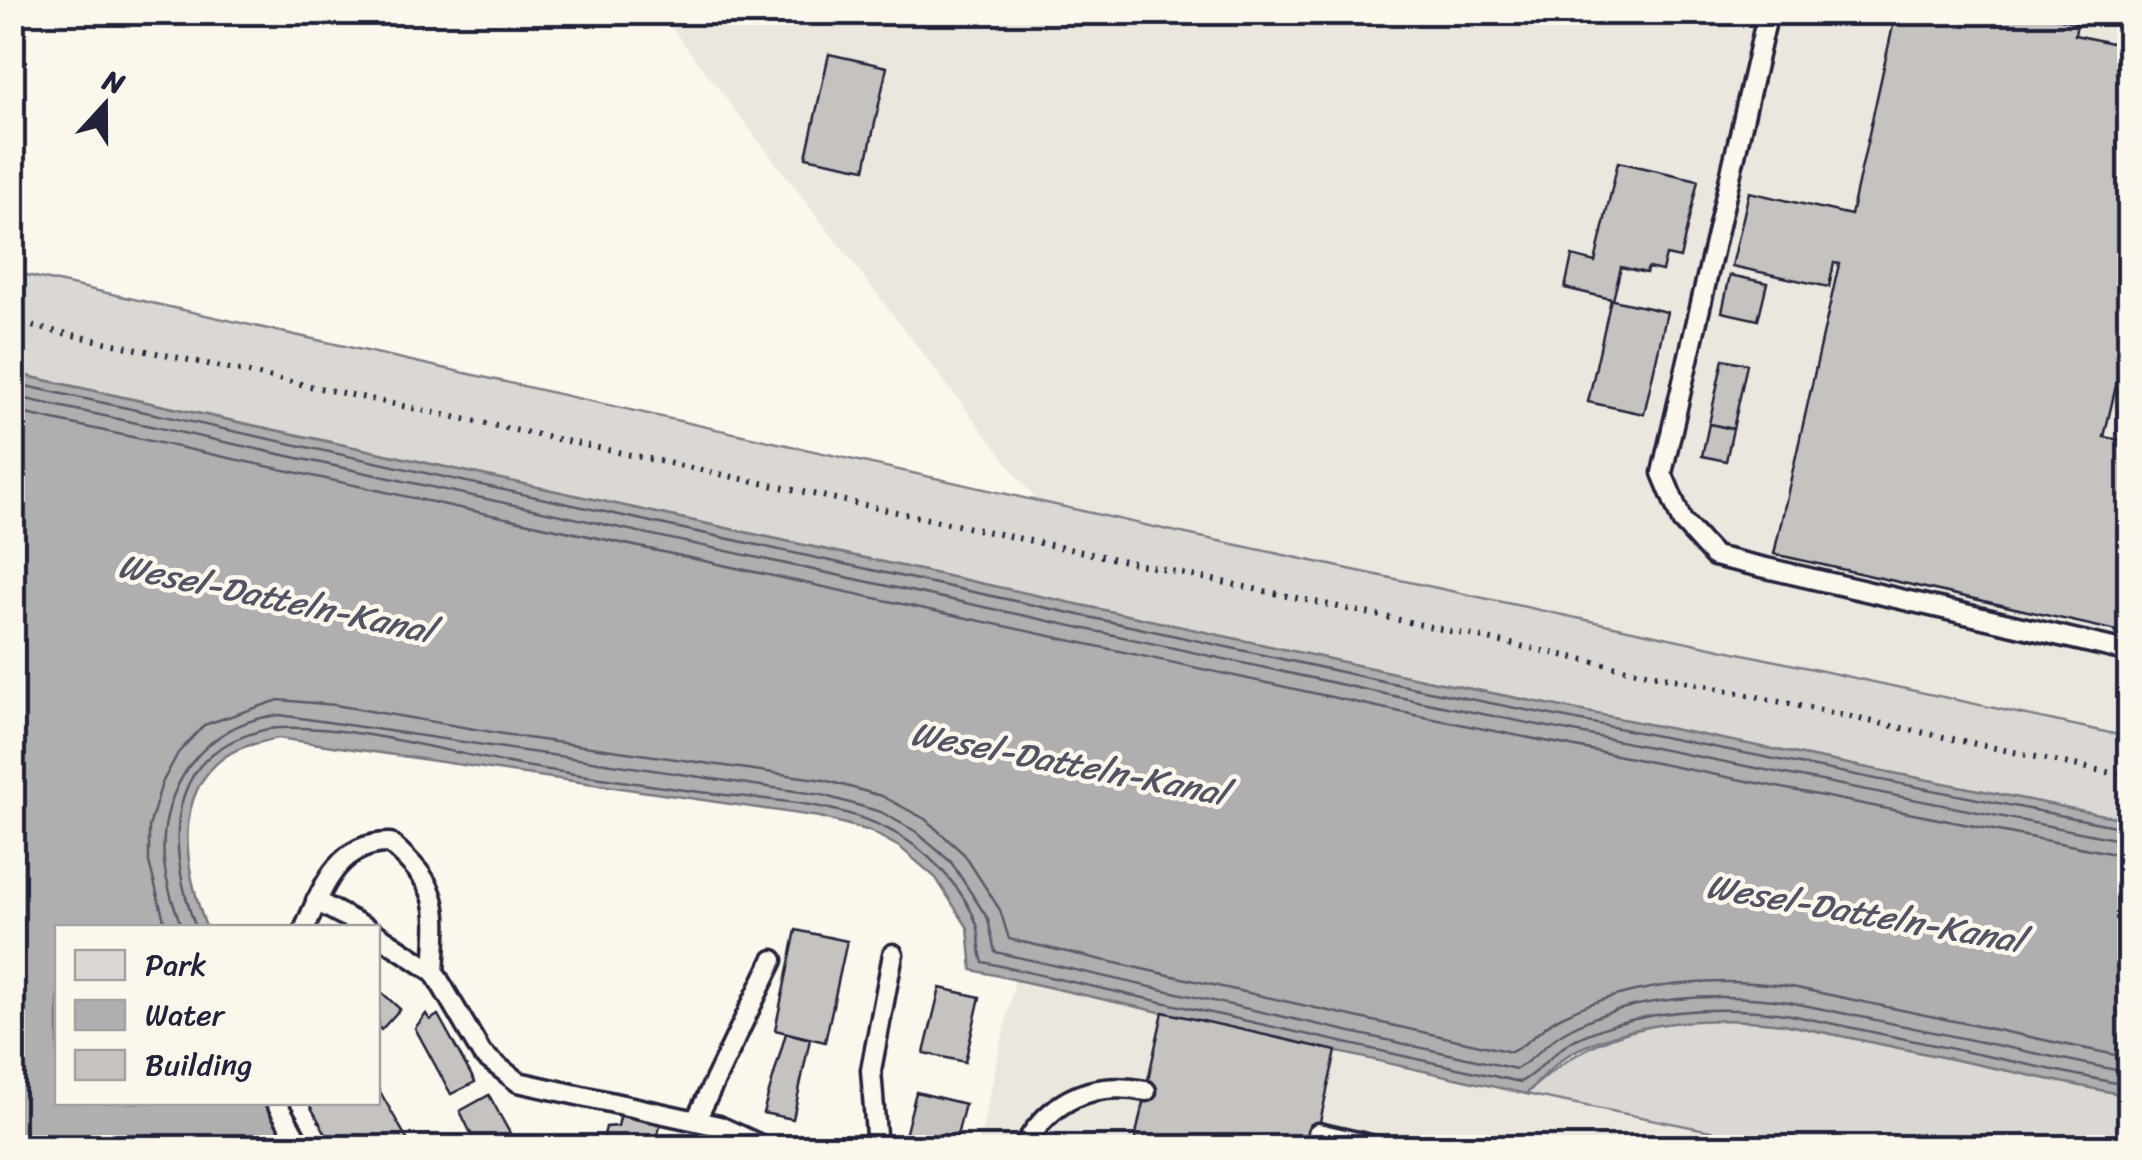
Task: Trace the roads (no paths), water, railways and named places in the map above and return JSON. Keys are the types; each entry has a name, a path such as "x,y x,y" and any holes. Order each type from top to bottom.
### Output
{"lane":[{"path":"1768,12 1662,474 1682,521 1714,556 2130,652"},
{"path":"305,925 336,865 367,842 390,843 420,869 438,905 434,972"},
{"path":"316,901 361,925"},
{"path":"380,935 434,972 482,1054 518,1082 696,1120 767,1148"},
{"path":"877,1148 871,1070 893,954"},
{"path":"696,1120 773,960"},
{"path":"1022,1148 1059,1106 1088,1089 1146,1092"},
{"path":"278,1105 302,1148"},
{"path":"1318,1132 1383,1148"}],"water":[{"name":"Wesel-Datteln-Kanal","path":"12,373 1426,680 2129,820 2129,1096 1784,1024 1732,1020 1680,1022 1603,1039 1564,1058 1526,1094 972,970 968,928 936,878 901,848 870,831 820,817 278,738 226,756 208,772 196,792 187,837 193,884 205,925 55,925 55,1105 266,1105 291,1147 13,1147"}]}
